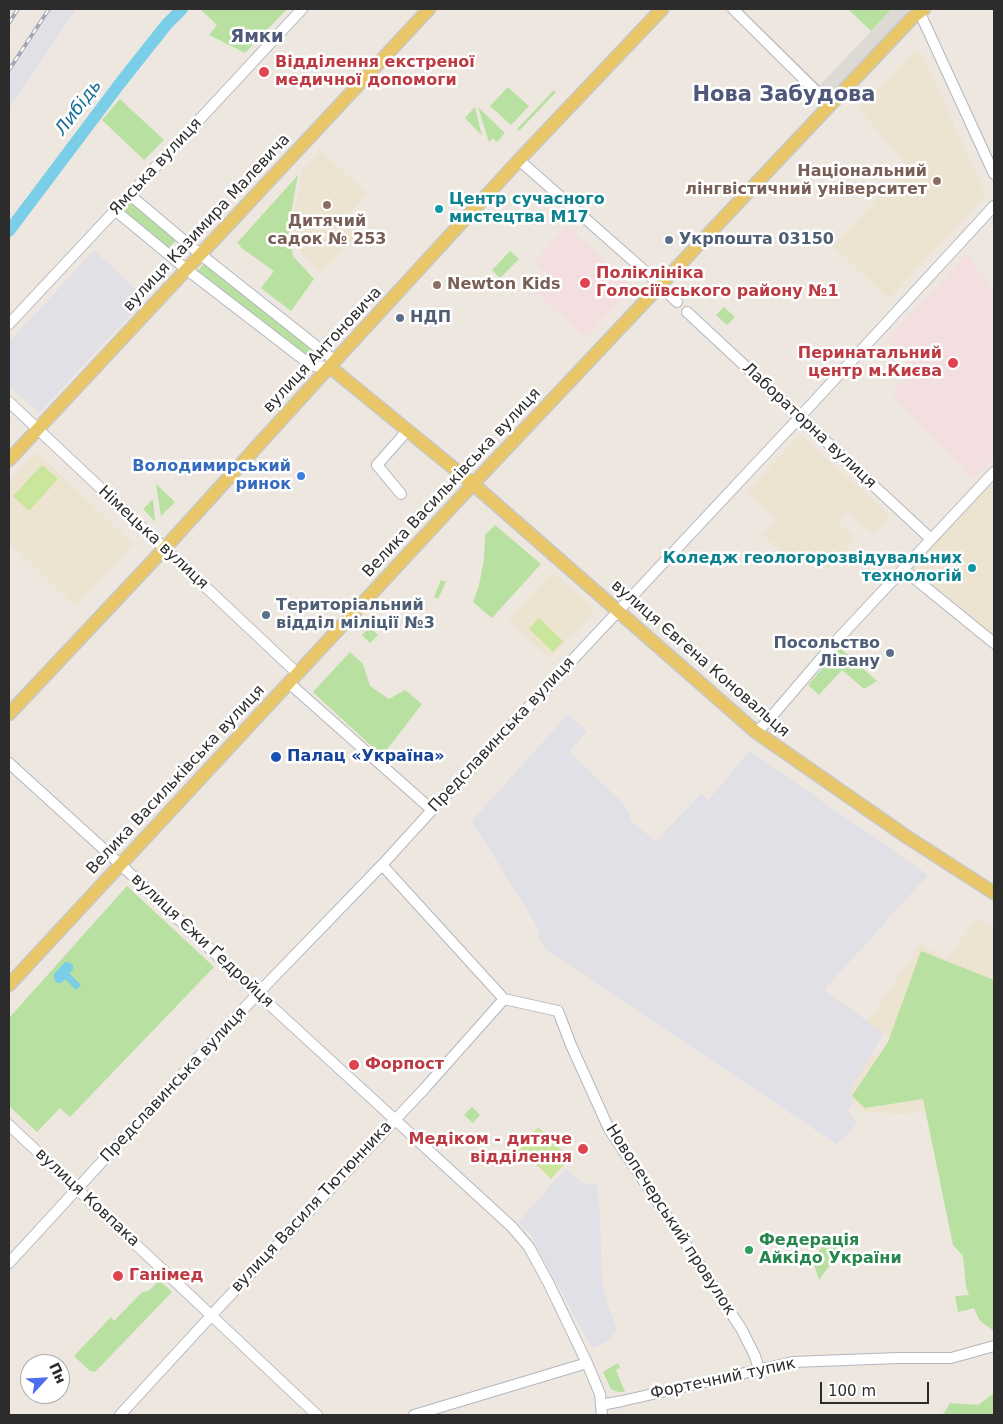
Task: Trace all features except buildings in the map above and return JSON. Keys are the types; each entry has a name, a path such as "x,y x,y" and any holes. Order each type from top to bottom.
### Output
{"main road":[{"name":"вулиця Казимира Малевича","path":"9,460 429,9"},
{"name":"вулиця Антоновича","path":"9,714 164,549 519,160 662,9"},
{"name":"Велика Васильківська вулиця","path":"9,985 473,484 920,10"},
{"name":"вулиця Євгена Коновальця","path":"332,364 408,431 473,484 756,732 907,837 994,892"}],"street":[{"name":"Ямська вулиця","path":"9,324 302,9"},
{"path":"733,9 830,104"},
{"path":"920,10 994,174"},
{"path":"519,160 677,302"},
{"path":"130,195 332,364"},
{"name":"Предславинська вулиця","path":"9,1264 258,994 382,865 800,417 994,206"},
{"path":"116,211 186,269 312,366 332,364"},
{"name":"Лабораторна вулиця","path":"687,312 931,539"},
{"name":"Німецька вулиця","path":"9,402 164,549 293,679 432,810"},
{"path":"401,494 377,465 408,431"},
{"path":"756,732 903,568 994,472"},
{"path":"903,568 994,643"},
{"name":"вулиця Єжи Ґедройця","path":"9,763 521,1236 545,1277 587,1363 599,1389 602,1410"},
{"path":"382,865 504,998"},
{"name":"вулиця Василя Тютюнника","path":"120,1415 470,1038 504,998"},
{"name":"Новопечерський провулок","path":"504,998 558,1010 570,1045 609,1129 712,1282 742,1330 755,1356 759,1369"},
{"name":"вулиця Ковпака","path":"9,1125 317,1415"},
{"name":"Фортечний тупик","path":"602,1410 622,1402 793,1362 950,1358 994,1346"},
{"path":"414,1415 587,1363"}],"shaded area":[{"path":"52,9 76,9 9,108 9,75"},
{"path":"739,9 742,9 820,85 892,9 909,9 834,91 829,94 823,92"},
{"name":"Національний лінгвістичний університет","path":"915,50 922,53 986,195 889,299 833,246 908,167 859,109"},
{"name":"Дитячий садок № 253","path":"320,150 368,194 347,216 362,232 321,273 300,252 292,227 302,171"},
{"name":"Поліклініка Голосіївського району №1","path":"567,226 633,287 586,337 535,292 544,280 550,276 534,261"},
{"path":"94,250 146,298 39,413 9,386 9,342"},
{"name":"Перинатальний центр м.Києва","path":"967,254 994,291 994,457 973,479 890,392 918,369 887,339"},
{"path":"800,434 890,516 873,534 847,512 838,522 856,538 828,569 807,550 794,563 763,535 777,520 747,492"},
{"path":"37,452 133,544 76,607 9,542 9,481"},
{"path":"994,476 994,640 910,569"},
{"path":"553,572 595,610 550,659 508,619"},
{"path":"568,714 587,731 569,752 624,804 633,823 656,841 701,794 708,800 750,751 928,875 824,990 884,1033 850,1091 853,1102 847,1111 857,1122 853,1129 836,1144 546,949 537,933 540,931 472,821"},
{"path":"976,919 994,927 994,1094 974,1097 924,1111 901,1114 864,1112 853,1102 850,1091 871,1055 923,1085 892,1039 868,1022 920,944 947,959"},
{"path":"566,1168 582,1183 597,1185 602,1280 606,1300 617,1330 608,1341 592,1348 530,1234 518,1222"}],"green space":[{"path":"200,9 287,9 245,53 209,35 217,25"},
{"path":"848,9 892,9 871,31"},
{"path":"508,87 529,106 511,125 490,106"},
{"path":"554,90 556,92 519,131 517,129"},
{"path":"120,99 164,140 144,160 102,120"},
{"path":"475,107 482,136 465,118"},
{"path":"478,107 505,133 497,142 493,138 489,142"},
{"path":"298,175 288,228 293,256 314,279 291,311 261,288 274,271 237,243"},
{"path":"132,200 177,239 168,249 123,210"},
{"path":"510,251 519,259 500,278 492,270"},
{"path":"205,262 316,350 308,360 197,272"},
{"path":"724,307 735,317 727,325 716,315"},
{"path":"42,465 58,479 29,511 13,496"},
{"path":"156,484 175,502 161,516"},
{"path":"153,499 155,522 143,509"},
{"path":"495,525 541,564 492,618 473,602 479,585 484,559 485,535"},
{"path":"441,580 446,582 438,599 434,597"},
{"path":"539,618 563,641 553,652 529,629"},
{"path":"370,627 378,635 370,643 362,635"},
{"path":"840,648 877,681 864,689 842,670 819,695 808,685"},
{"path":"350,652 363,664 370,686 389,699 405,690 422,704 382,756 313,692"},
{"path":"127,886 214,967 70,1117 60,1108 37,1132 9,1106 9,1018"},
{"path":"921,951 994,980 994,1331 980,1321 974,1308 958,1312 955,1296 969,1295 966,1286 963,1256 953,1245 923,1099 865,1108 852,1096 888,1042"},
{"path":"472,1107 480,1115 473,1123 464,1115"},
{"path":"538,1127 570,1158 551,1179 533,1161 531,1163 517,1150"},
{"path":"827,1241 847,1242 819,1280 812,1259"},
{"path":"159,1280 172,1292 95,1372 90,1371 74,1356 111,1317 114,1321 141,1293 150,1290"},
{"path":"618,1363 620,1368 616,1370 625,1392 611,1389 603,1372"},
{"path":"994,1393 994,1415 939,1415 944,1413 950,1403 978,1405"}],"water":[{"path":"65,962 73,965 73,970 69,973 81,985 76,990 65,979 61,983 57,983 54,979 54,974"}],"waterway":[{"name":"Либідь","path":"9,231 121,82 167,24 182,9"}],"railway":[{"path":"9,23 18,9"},
{"path":"9,70 49,9"}],"place":[{"name":"Відділення екстреної медичної допомоги","path":"264,72"},
{"name":"Національний лінгвістичний університет","path":"937,181"},
{"name":"Дитячий садок № 253","path":"327,205"},
{"name":"Центр сучасного мистецтва M17","path":"439,209"},
{"name":"Укрпошта 03150","path":"669,240"},
{"name":"Поліклініка Голосіївського району №1","path":"585,283"},
{"name":"Newton Kids","path":"437,285"},
{"name":"НДП","path":"400,318"},
{"name":"Перинатальний центр м.Києва","path":"953,363"},
{"name":"Володимирський ринок","path":"301,476"},
{"name":"Коледж геологорозвідувальних технологій","path":"972,568"},
{"name":"Територіальний відділ міліції №3","path":"266,615"},
{"name":"Посольство Лівану","path":"890,653"},
{"name":"Палац «Україна»","path":"276,757"},
{"name":"Форпост","path":"354,1065"},
{"name":"Медіком - дитяче відділення","path":"583,1149"},
{"name":"Федерація Айкідо України","path":"749,1250"},
{"name":"Ганімед","path":"118,1276"}],"district":[{"name":"Ямки","path":"257,37"},
{"name":"Нова Забудова","path":"784,96"}]}
